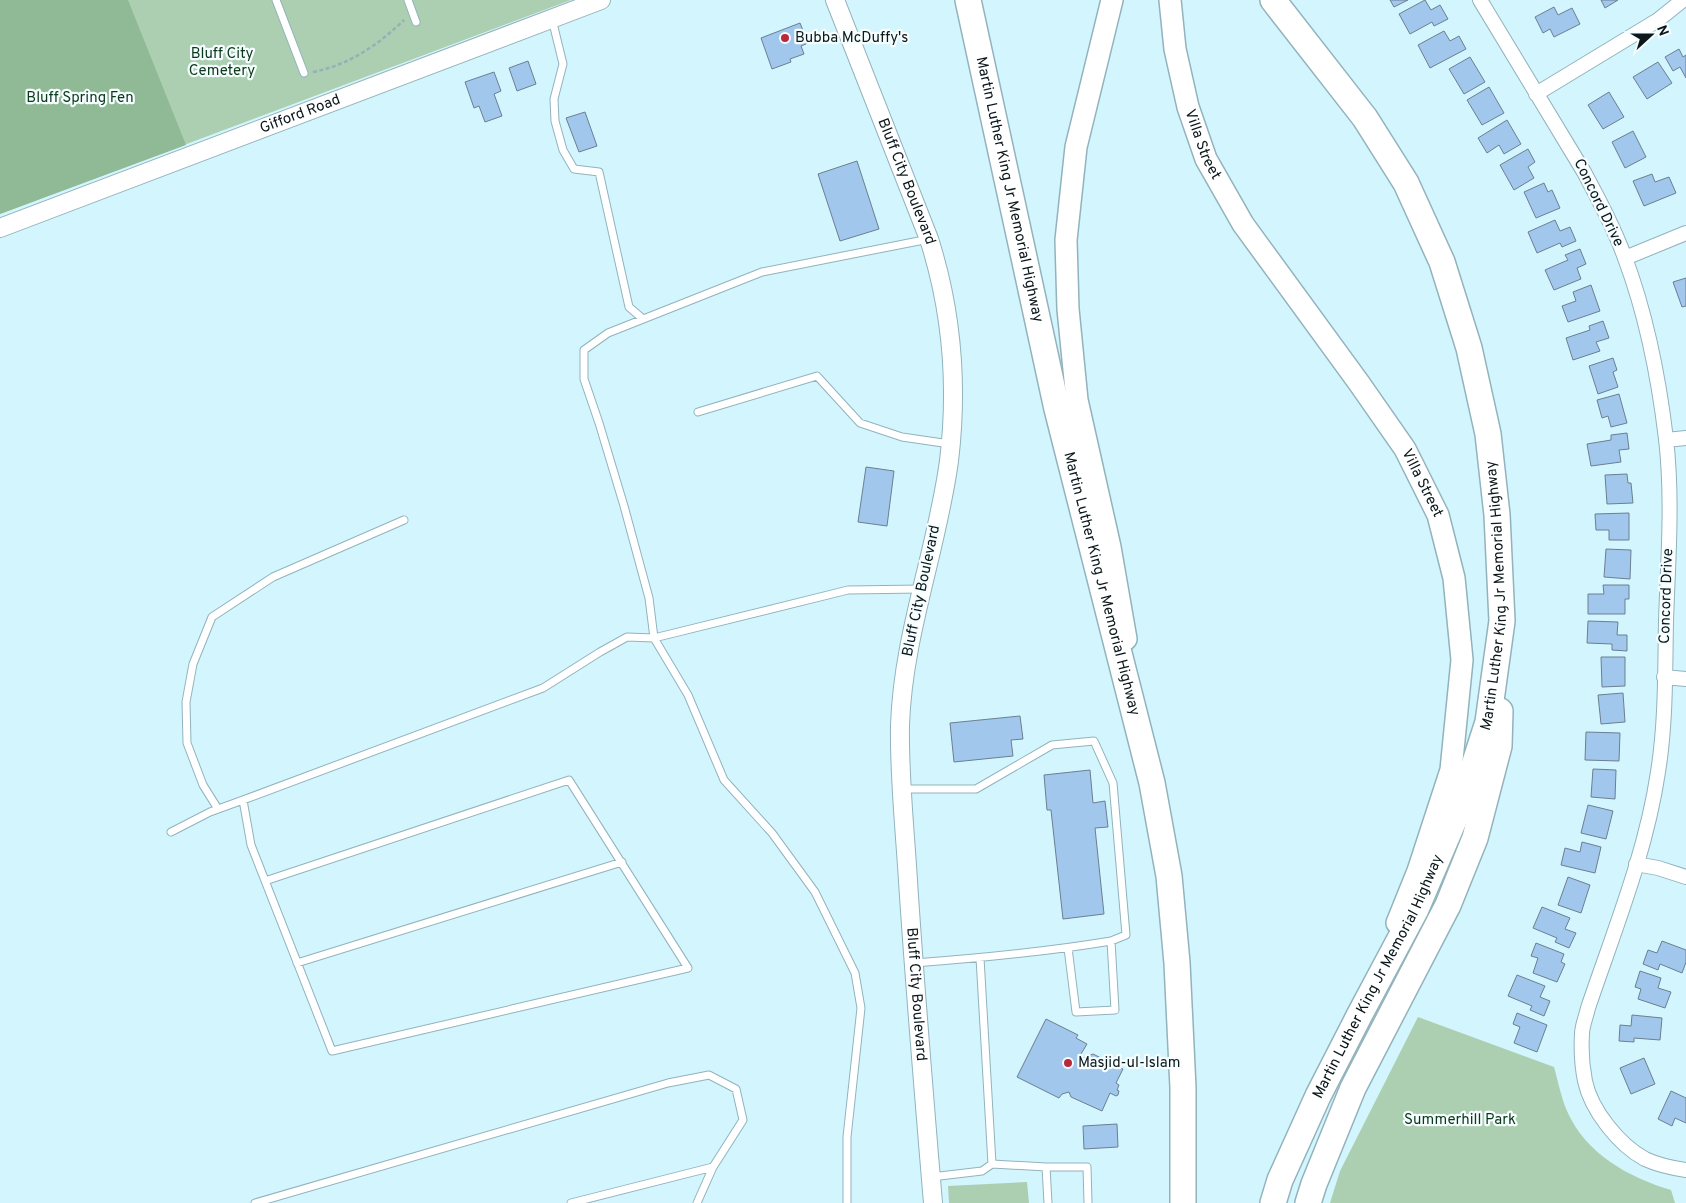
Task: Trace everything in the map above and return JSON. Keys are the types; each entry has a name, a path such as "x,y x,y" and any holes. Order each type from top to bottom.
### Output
{"highway":[{"name":"Martin Luther King Jr Memorial Highway","path":"968,0 1056,409 1152,783 1169,876 1177,963 1183,1088 1183,1203"},
{"name":"Martin Luther King Jr Memorial Highway","path":"1274,0 1365,118 1406,184 1442,262 1469,348 1488,434 1497,515 1502,621 1488,722 1463,799 1416,909 1318,1096 1280,1180 1274,1203"},
{"path":"1308,1203 1353,1088 1448,905 1475,838 1499,746 1502,621"}],"main road":[{"path":"1112,0 1076,147 1066,240 1068,309 1077,400 1110,547 1152,783"},
{"name":"Villa Street","path":"1170,0 1175,48 1188,107 1206,159 1243,224 1405,449 1438,515 1454,578 1462,660 1451,770 1418,871 1360,1014"}],"street":[{"name":"Gifford Road","path":"0,228 601,0"},
{"name":"Bluff City Boulevard","path":"835,0 930,239 940,272 954,382 950,444 945,479 909,649 900,724 902,789 933,1203"},
{"name":"Concord Drive","path":"1480,0 1584,172 1625,258 1650,343 1658,383 1666,440 1669,488 1664,677 1658,772 1645,834 1588,1008 1582,1032 1582,1054 1585,1082 1594,1106 1607,1126 1624,1144 1645,1158 1667,1167 1686,1170"},
{"path":"1536,94 1658,20 1683,0"},
{"path":"1625,258 1686,233"},
{"path":"1666,440 1686,438"},
{"path":"1664,677 1686,679"},
{"path":"1636,864 1658,868 1686,877"}],"lane":[{"path":"276,0 304,73"},
{"path":"408,0 416,22"},
{"path":"552,18 563,64 554,99 555,121 563,150 574,169 599,172 629,307 643,319"},
{"path":"847,1203 847,1137 860,1008 855,973 816,892 772,833 724,780 688,695 654,638 649,598 624,506 584,379 584,350 608,333 762,272 930,239"},
{"path":"698,412 817,376 860,423 902,437 950,444"},
{"path":"218,809 203,785 187,743 186,702 193,664 212,617 273,577 404,520"},
{"path":"171,832 218,809 543,688 600,652 628,637 654,638 848,590 922,589"},
{"path":"902,789 976,789 1052,745 1094,741 1113,783 1126,936 1111,941 1068,948 914,963"},
{"path":"243,800 251,845 264,881 332,1051 688,968 569,780 264,881"},
{"path":"297,963 622,862"},
{"path":"1068,948 1076,1012 1115,1010 1111,941"},
{"path":"980,958 992,1164"},
{"path":"255,1203 651,1088 709,1075 736,1090 743,1120 713,1166 697,1203"},
{"path":"931,1177 982,1171 992,1164 1046,1168 1087,1167 1088,1203"},
{"path":"571,1203 713,1166"},
{"path":"1046,1168 1048,1203"}],"path":[{"path":"304,73 321,70 370,50 389,35 412,12"}],"green space":[{"name":"Bluff City Cemetery","path":"0,0 571,0 0,214"},
{"name":"Bluff Spring Fen","path":"0,0 128,0 186,145 0,214"},
{"name":"Summerhill Park","path":"1418,1017 1554,1067 1567,1111 1585,1140 1610,1162 1624,1171 1671,1190 1675,1203 1330,1203 1340,1171"},
{"path":"1027,1182 1029,1203 949,1203 948,1186"}],"building":[{"path":"1390,0 1408,0 1394,7"},
{"path":"1425,0 1431,10 1440,5 1448,19 1434,26 1432,22 1410,34 1399,14"},
{"path":"1601,0 1618,0 1605,8"},
{"path":"1554,7 1558,15 1572,8 1580,24 1554,37 1550,29 1543,33 1535,17"},
{"path":"800,23 808,43 801,46 804,54 790,59 791,62 772,69 761,38"},
{"path":"1444,31 1450,41 1459,36 1466,49 1430,68 1418,45"},
{"path":"1679,49 1683,57 1686,55 1686,78 1680,67 1673,71 1665,57"},
{"path":"1470,57 1485,82 1464,94 1449,69"},
{"path":"528,61 536,84 517,91 509,68"},
{"path":"1658,62 1672,83 1647,99 1633,77"},
{"path":"494,72 501,91 494,94 502,116 485,122 479,106 474,108 465,82"},
{"path":"1489,87 1504,113 1482,125 1467,100"},
{"path":"1609,92 1624,117 1603,129 1588,105"},
{"path":"585,112 597,146 579,152 566,118"},
{"path":"1507,120 1521,144 1504,154 1499,145 1487,153 1478,138"},
{"path":"1633,131 1646,157 1625,168 1612,142"},
{"path":"1528,149 1535,162 1528,167 1534,178 1514,190 1500,165"},
{"path":"857,161 879,229 840,241 818,174"},
{"path":"1652,174 1655,182 1669,177 1676,193 1644,206 1633,181"},
{"path":"1544,183 1548,192 1552,190 1560,208 1536,218 1524,192"},
{"path":"1555,220 1560,231 1570,227 1576,241 1562,247 1560,243 1537,253 1528,232"},
{"path":"1580,249 1586,264 1577,268 1581,279 1554,290 1545,270 1568,260 1565,255"},
{"path":"1686,278 1686,306 1682,307 1673,282"},
{"path":"1591,285 1600,311 1568,322 1562,306 1576,301 1573,292"},
{"path":"1603,321 1609,338 1596,342 1600,351 1573,360 1566,338 1590,330 1589,326"},
{"path":"1613,358 1617,370 1613,372 1618,387 1598,394 1589,366"},
{"path":"1619,394 1627,423 1611,427 1608,416 1602,418 1597,400"},
{"path":"1627,433 1629,449 1619,450 1621,462 1591,466 1587,444 1611,440 1611,435"},
{"path":"866,467 894,471 887,526 858,522"},
{"path":"1627,474 1628,483 1631,483 1633,503 1607,504 1605,475"},
{"path":"1629,513 1629,540 1609,540 1609,530 1596,530 1595,514"},
{"path":"1606,549 1631,550 1630,579 1604,577"},
{"path":"1603,585 1629,585 1629,599 1625,599 1625,614 1588,614 1588,594 1604,594"},
{"path":"1588,621 1618,622 1617,635 1627,635 1627,651 1612,650 1612,644 1587,643"},
{"path":"1601,657 1625,657 1625,686 1602,687"},
{"path":"1623,693 1625,722 1601,724 1598,695"},
{"path":"1020,716 1023,739 1011,740 1013,756 954,762 950,723"},
{"path":"1586,732 1620,733 1619,761 1585,760"},
{"path":"1593,769 1616,770 1615,799 1591,797"},
{"path":"1090,770 1093,803 1105,801 1108,827 1095,828 1104,914 1063,919 1051,810 1047,810 1044,775"},
{"path":"1588,805 1613,811 1606,839 1581,833"},
{"path":"1582,842 1601,847 1595,873 1561,865 1565,848 1580,852"},
{"path":"1568,877 1590,885 1581,913 1558,905"},
{"path":"1542,907 1570,918 1565,929 1576,933 1569,948 1555,942 1557,938 1533,928"},
{"path":"1662,941 1686,950 1686,962 1682,973 1660,964 1658,970 1643,964 1648,950 1657,953"},
{"path":"1536,943 1564,954 1561,962 1565,964 1557,982 1533,973 1538,958 1531,956"},
{"path":"1640,971 1661,978 1658,988 1671,992 1665,1008 1638,999 1641,989 1635,987"},
{"path":"1517,975 1545,986 1540,997 1550,1001 1544,1016 1530,1010 1532,1006 1508,996"},
{"path":"1517,1013 1547,1025 1537,1052 1514,1043 1520,1027 1513,1024"},
{"path":"1632,1015 1662,1018 1660,1040 1634,1038 1634,1042 1619,1041 1620,1025 1631,1026"},
{"name":"Masjid-ul-Islam","path":"1046,1019 1078,1035 1076,1038 1087,1044 1081,1054 1083,1058 1093,1054 1123,1069 1116,1083 1119,1085 1118,1095 1110,1093 1102,1111 1071,1097 1069,1092 1062,1094 1059,1098 1017,1077"},
{"path":"1644,1058 1655,1084 1631,1094 1620,1068"},
{"path":"1671,1091 1686,1098 1686,1123 1675,1118 1672,1126 1658,1119"},
{"path":"1117,1124 1118,1147 1084,1149 1083,1126"}],"place":[{"name":"Bubba McDuffy's","path":"785,38"},
{"name":"Masjid-ul-Islam","path":"1068,1063"}]}
